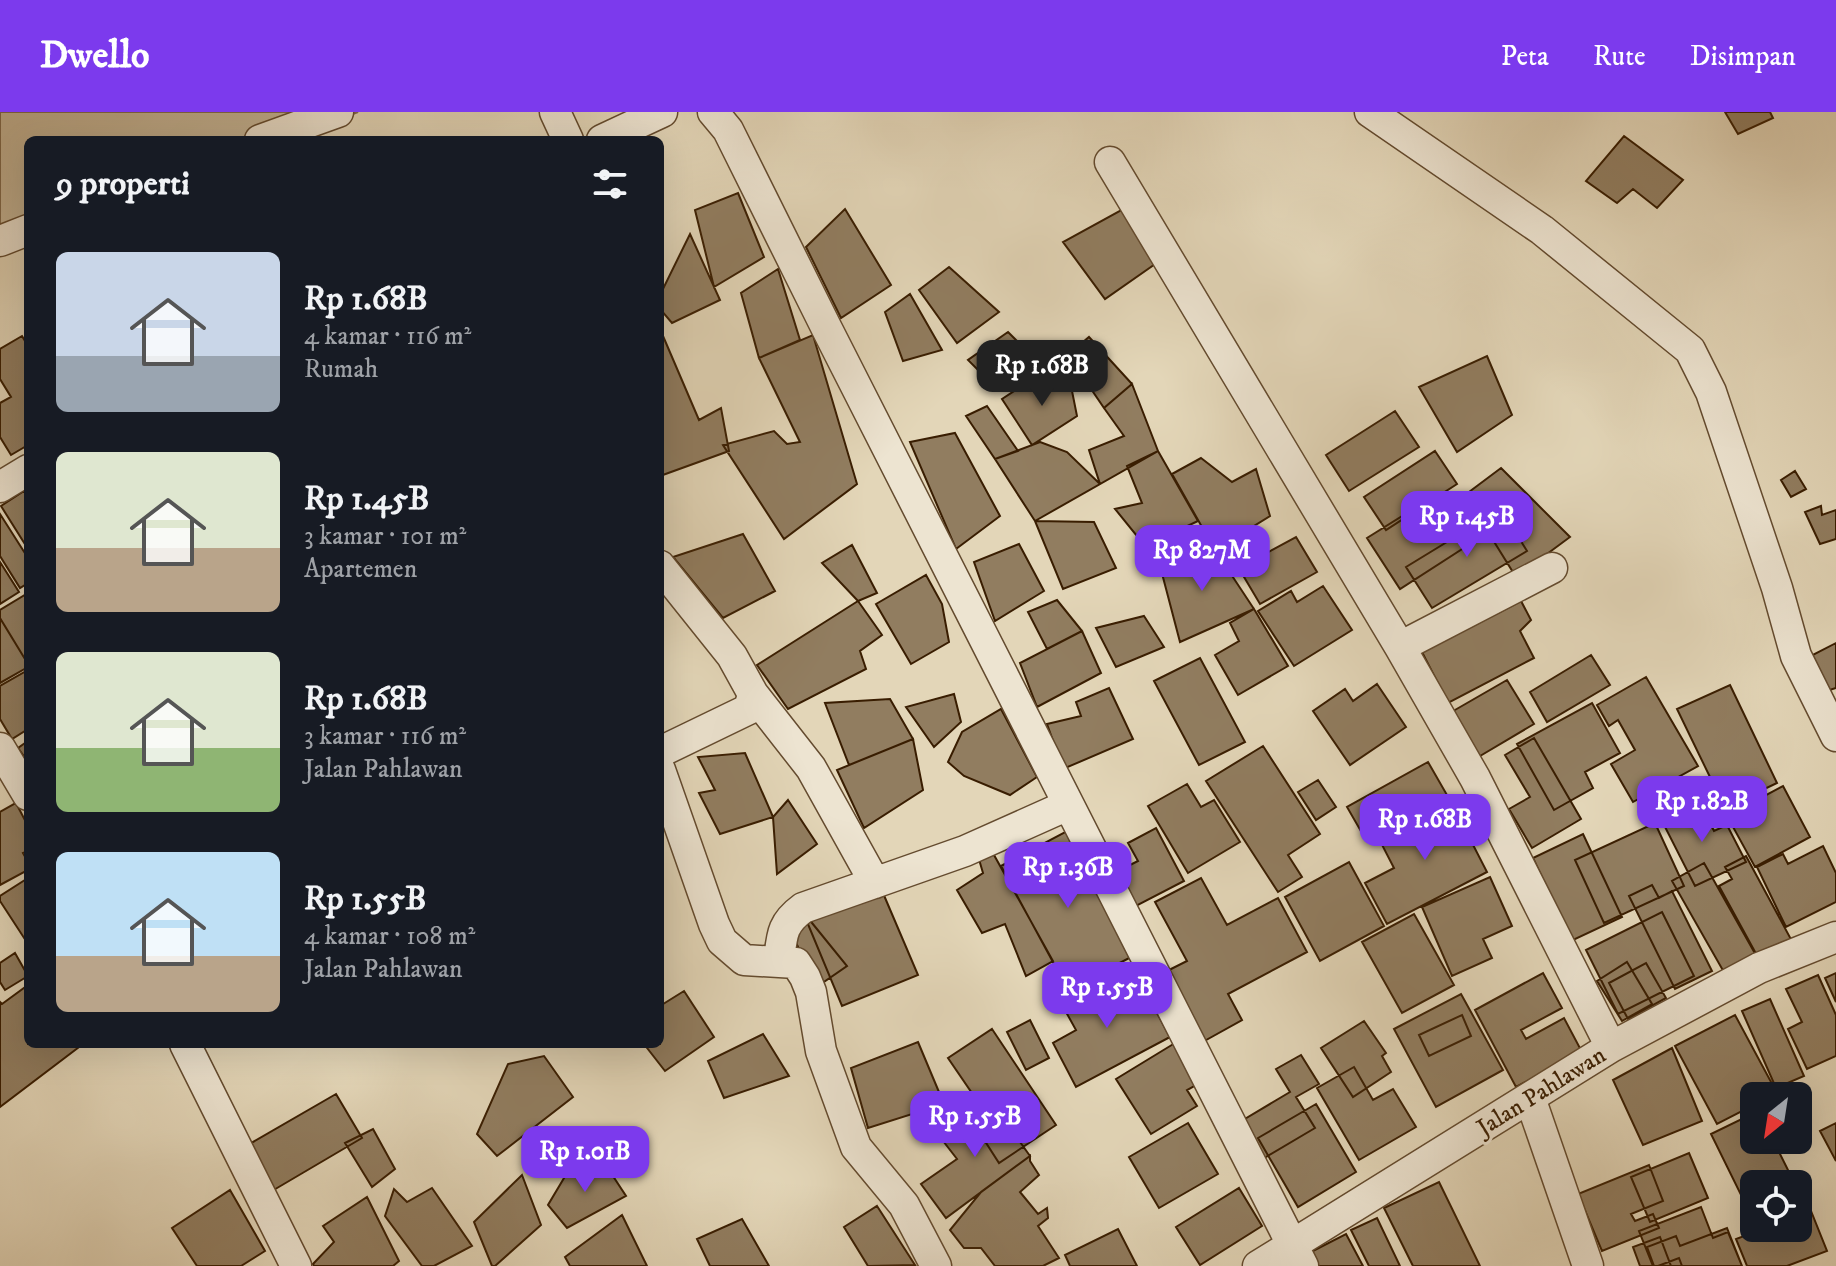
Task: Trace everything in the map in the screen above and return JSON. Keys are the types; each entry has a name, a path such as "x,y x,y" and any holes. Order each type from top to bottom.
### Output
{"street":[{"path":"271,136 338,112"},
{"path":"611,136 662,112"},
{"path":"713,112 728,130 1298,1256"},
{"path":"1370,112 1542,230 1690,350 1711,392 1777,588 1796,656 1836,736"},
{"path":"1110,162 1475,778 1611,1047"},
{"path":"0,241 24,232"},
{"path":"0,487 24,472"},
{"path":"1400,647 1552,568"},
{"path":"664,571 732,656 753,694 811,768 875,883"},
{"path":"664,750 749,709 753,694"},
{"path":"0,748 24,788"},
{"path":"664,781 722,941 744,960 796,963 811,992 821,1051 856,1147 904,1205 936,1266"},
{"path":"779,961 783,929 791,917 803,908 965,851 1068,805"},
{"name":"Jalan Pahlawan","path":"1258,1266 1298,1256 1530,1098 1611,1047 1759,968 1836,937"},
{"path":"187,1048 296,1266"},
{"path":"1530,1098 1588,1266"}],"shaded area":[{"path":"0,112 358,112 296,136 24,136 24,242 0,251"}],"building":[{"path":"1725,112 1770,112 1773,118 1738,134"},
{"path":"1624,136 1683,180 1657,208 1633,189 1617,203 1586,181"},
{"path":"738,193 764,257 714,287 695,210"},
{"path":"1125,208 1158,262 1105,299 1063,242"},
{"path":"845,209 891,285 841,318 806,247"},
{"path":"690,234 720,300 672,323 664,314 664,287"},
{"path":"949,267 999,312 957,343 919,290"},
{"path":"778,269 800,340 759,358 741,293"},
{"path":"910,294 942,350 903,361 885,312"},
{"path":"1008,332 1037,361 994,386 968,360"},
{"path":"813,335 857,484 784,539 723,445 774,431 787,444 800,442 759,358"},
{"path":"22,336 24,339 24,447 11,455 0,437 0,403 11,397 0,379 0,349"},
{"path":"1089,337 1132,384 1104,408 1068,355"},
{"path":"664,338 699,420 721,408 729,451 664,475"},
{"path":"1487,356 1512,415 1457,452 1419,387"},
{"path":"1069,376 1077,416 1032,445 1002,399 1034,378 1043,389"},
{"path":"1132,384 1158,451 1100,484 1089,450 1124,436 1104,408"},
{"path":"987,406 1018,451 995,459 966,416"},
{"path":"1395,411 1419,447 1349,491 1326,455"},
{"path":"955,433 1000,516 956,549 910,442"},
{"path":"1040,442 1067,452 1100,484 1035,521 995,459"},
{"path":"1158,451 1198,521 1145,546 1115,509 1142,503 1127,466"},
{"path":"1435,451 1457,484 1386,530 1364,497"},
{"path":"1201,458 1232,482 1256,469 1270,516 1215,550 1172,474"},
{"path":"1501,468 1570,537 1516,577 1465,495"},
{"path":"1795,471 1806,489 1791,497 1781,480"},
{"path":"24,491 24,543 1,506"},
{"path":"1439,493 1452,513 1468,503 1487,533 1400,589 1367,538"},
{"path":"1821,506 1822,515 1836,510 1836,539 1820,544 1805,512"},
{"path":"1501,509 1527,551 1432,608 1406,567"},
{"path":"0,514 24,552 24,586 20,588 0,556"},
{"path":"1035,521 1094,522 1116,568 1063,589"},
{"path":"743,534 775,591 723,618 673,557"},
{"path":"1296,537 1317,572 1260,604 1234,560 1258,546 1263,555"},
{"path":"1019,544 1044,591 995,621 974,562"},
{"path":"852,545 877,593 858,601 822,563"},
{"path":"1215,550 1254,609 1180,642 1159,562"},
{"path":"0,562 19,592 0,604"},
{"path":"926,575 942,604 949,642 911,664 876,604"},
{"path":"1323,586 1352,630 1294,666 1258,611 1291,591 1297,602"},
{"path":"24,595 24,657 0,618 0,610"},
{"path":"1057,600 1082,631 1047,649 1028,612"},
{"path":"858,601 882,635 860,651 866,669 788,709 757,665"},
{"path":"1521,601 1531,620 1520,631 1534,658 1448,703 1422,652"},
{"path":"1254,609 1288,666 1238,695 1215,655 1239,641 1230,623"},
{"path":"1144,616 1164,647 1116,667 1096,628"},
{"path":"0,618 24,657 24,669 0,683"},
{"path":"1082,631 1101,673 1037,707 1020,663"},
{"path":"1836,643 1836,688 1820,693 1803,660"},
{"path":"1591,655 1610,685 1547,722 1530,692"},
{"path":"1200,658 1245,742 1199,765 1154,681"},
{"path":"24,672 24,732 12,739 0,719 0,686"},
{"path":"1646,677 1698,766 1633,802 1611,764 1635,750 1618,720 1609,726 1597,705"},
{"path":"1507,680 1534,724 1475,759 1448,714"},
{"path":"1377,684 1406,727 1350,765 1313,711 1345,689 1353,701"},
{"path":"1730,685 1777,783 1725,808 1677,709"},
{"path":"1109,688 1133,739 1063,769 1047,724 1081,716 1076,702"},
{"path":"954,694 961,722 934,747 906,707"},
{"path":"890,699 913,739 849,765 825,703"},
{"path":"1592,703 1620,753 1585,772 1593,788 1554,810 1517,744"},
{"path":"1001,709 1037,777 1010,795 964,776 948,762 962,732"},
{"path":"1534,738 1581,819 1532,848 1509,809 1530,797 1505,755"},
{"path":"913,739 923,790 864,828 837,770"},
{"path":"1263,746 1320,834 1288,855 1302,877 1278,892 1206,781"},
{"path":"745,753 773,817 720,834 699,793 715,790 698,757"},
{"path":"1428,762 1447,795 1366,840 1347,807"},
{"path":"1318,780 1336,807 1316,820 1298,792"},
{"path":"1187,784 1201,807 1214,800 1240,842 1188,873 1148,806"},
{"path":"1783,786 1810,837 1755,867 1727,816"},
{"path":"788,800 817,844 777,874 773,817"},
{"path":"1450,800 1487,872 1387,924 1365,883 1394,868 1378,837"},
{"path":"1699,801 1714,831 1727,825 1746,862 1695,886 1661,819"},
{"path":"16,803 24,818 24,872 0,885 0,812"},
{"path":"1655,823 1684,886 1604,923 1575,860"},
{"path":"1156,828 1184,881 1134,907 1116,872 1138,861 1128,843"},
{"path":"1069,830 1135,955 1068,990 1001,866"},
{"path":"1583,834 1622,917 1571,941 1533,858"},
{"path":"989,846 1053,961 1026,976 1005,924 982,933 957,890 983,873 976,849"},
{"path":"1823,846 1836,873 1836,902 1786,927 1757,867 1783,854 1788,864"},
{"path":"1746,856 1793,943 1760,961 1719,886 1732,879 1725,867"},
{"path":"1349,862 1384,926 1320,961 1285,897"},
{"path":"1704,863 1757,957 1725,974 1672,881"},
{"path":"1490,877 1512,926 1483,939 1492,958 1452,976 1422,907"},
{"path":"1201,878 1227,925 1278,898 1307,952 1228,994 1242,1020 1199,1044 1161,974 1187,961 1155,902"},
{"path":"24,881 24,938 0,901 0,896"},
{"path":"1652,885 1659,898 1672,891 1712,971 1675,989 1629,896"},
{"path":"880,886 918,975 842,1006 805,917"},
{"path":"1662,912 1694,976 1618,1014 1586,950"},
{"path":"1414,914 1454,985 1402,1013 1362,942"},
{"path":"808,918 847,966 818,986 794,939"},
{"path":"15,953 24,969 24,978 5,990 0,982 0,963"},
{"path":"1627,962 1652,1004 1622,1021 1597,981"},
{"path":"1646,963 1666,998 1628,1019 1609,983"},
{"path":"1543,973 1562,1008 1521,1030 1526,1039 1564,1018 1582,1052 1516,1087 1475,1010"},
{"path":"1836,973 1836,1002 1825,978"},
{"path":"1115,975 1130,1003 1147,994 1170,1037 1076,1087 1053,1043 1076,1030 1061,1003"},
{"path":"1818,975 1836,1015 1836,1056 1807,1069 1788,1029 1802,1022 1786,989"},
{"path":"24,988 24,1048 78,1048 0,1107 0,1002 2,1004"},
{"path":"684,991 714,1037 665,1071 647,1048 664,1048 664,1004"},
{"path":"1461,994 1503,1070 1436,1107 1394,1029"},
{"path":"1770,999 1804,1076 1790,1082 1773,1082 1742,1011"},
{"path":"1462,1015 1471,1036 1429,1056 1419,1035"},
{"path":"1735,1015 1771,1082 1740,1082 1740,1112 1717,1124 1675,1046"},
{"path":"1030,1020 1049,1058 1026,1070 1007,1032"},
{"path":"1364,1021 1386,1053 1382,1056 1391,1072 1353,1097 1321,1048"},
{"path":"992,1029 1056,1125 999,1163 965,1110 978,1102 948,1058"},
{"path":"763,1034 789,1076 724,1098 708,1061"},
{"path":"918,1042 944,1104 868,1128 851,1068"},
{"path":"1175,1043 1200,1083 1187,1090 1197,1106 1151,1134 1116,1079"},
{"path":"1672,1048 1702,1121 1643,1145 1613,1080"},
{"path":"1301,1055 1319,1084 1296,1097 1315,1128 1254,1164 1233,1126 1290,1092 1276,1069"},
{"path":"544,1056 573,1097 497,1156 477,1134 508,1064"},
{"path":"1354,1067 1373,1100 1393,1089 1416,1127 1359,1160 1317,1088"},
{"path":"336,1094 362,1138 272,1191 246,1146"},
{"path":"990,1100 1030,1156 946,1218 921,1184 957,1159 940,1137"},
{"path":"1316,1104 1356,1172 1298,1207 1258,1138"},
{"path":"1740,1120 1740,1154 1780,1154 1788,1170 1740,1170 1740,1193 1711,1134"},
{"path":"1188,1123 1218,1174 1159,1208 1129,1157"},
{"path":"1836,1123 1836,1161 1820,1131"},
{"path":"373,1129 395,1169 372,1187 345,1143"},
{"path":"1689,1153 1708,1198 1650,1222 1631,1177"},
{"path":"1030,1156 1039,1175 1020,1192 1038,1214 1047,1208 1048,1218 1038,1226 1059,1258 1043,1266 995,1266 981,1248 964,1248 950,1230 981,1192"},
{"path":"1649,1165 1663,1201 1631,1214 1635,1221 1653,1214 1659,1228 1602,1251 1578,1194"},
{"path":"607,1167 626,1196 567,1228 548,1205 570,1168"},
{"path":"522,1175 541,1225 492,1266 474,1222"},
{"path":"1439,1182 1480,1266 1413,1266 1384,1208"},
{"path":"432,1188 472,1246 434,1266 422,1266 385,1216 394,1189 407,1202"},
{"path":"1239,1188 1262,1226 1200,1265 1176,1227"},
{"path":"230,1190 265,1251 241,1266 197,1266 172,1228"},
{"path":"367,1197 399,1261 393,1266 314,1266 334,1242 323,1226"},
{"path":"877,1206 915,1265 868,1266 844,1227"},
{"path":"1701,1207 1713,1238 1728,1232 1742,1266 1653,1266 1639,1231"},
{"path":"1812,1214 1827,1251 1787,1266 1747,1266 1736,1239 1740,1238 1740,1242 1812,1242"},
{"path":"622,1215 647,1266 570,1266 565,1257"},
{"path":"1377,1218 1400,1266 1369,1266 1351,1230"},
{"path":"742,1219 769,1266 710,1266 697,1239"},
{"path":"1727,1228 1742,1266 1654,1266 1647,1247 1676,1236 1680,1246"},
{"path":"1118,1229 1137,1266 1070,1266 1065,1255"},
{"path":"1346,1234 1363,1266 1311,1266 1305,1255"},
{"path":"1660,1237 1671,1266 1640,1266 1633,1247"},
{"path":"1679,1258 1682,1266 1658,1266"}]}
